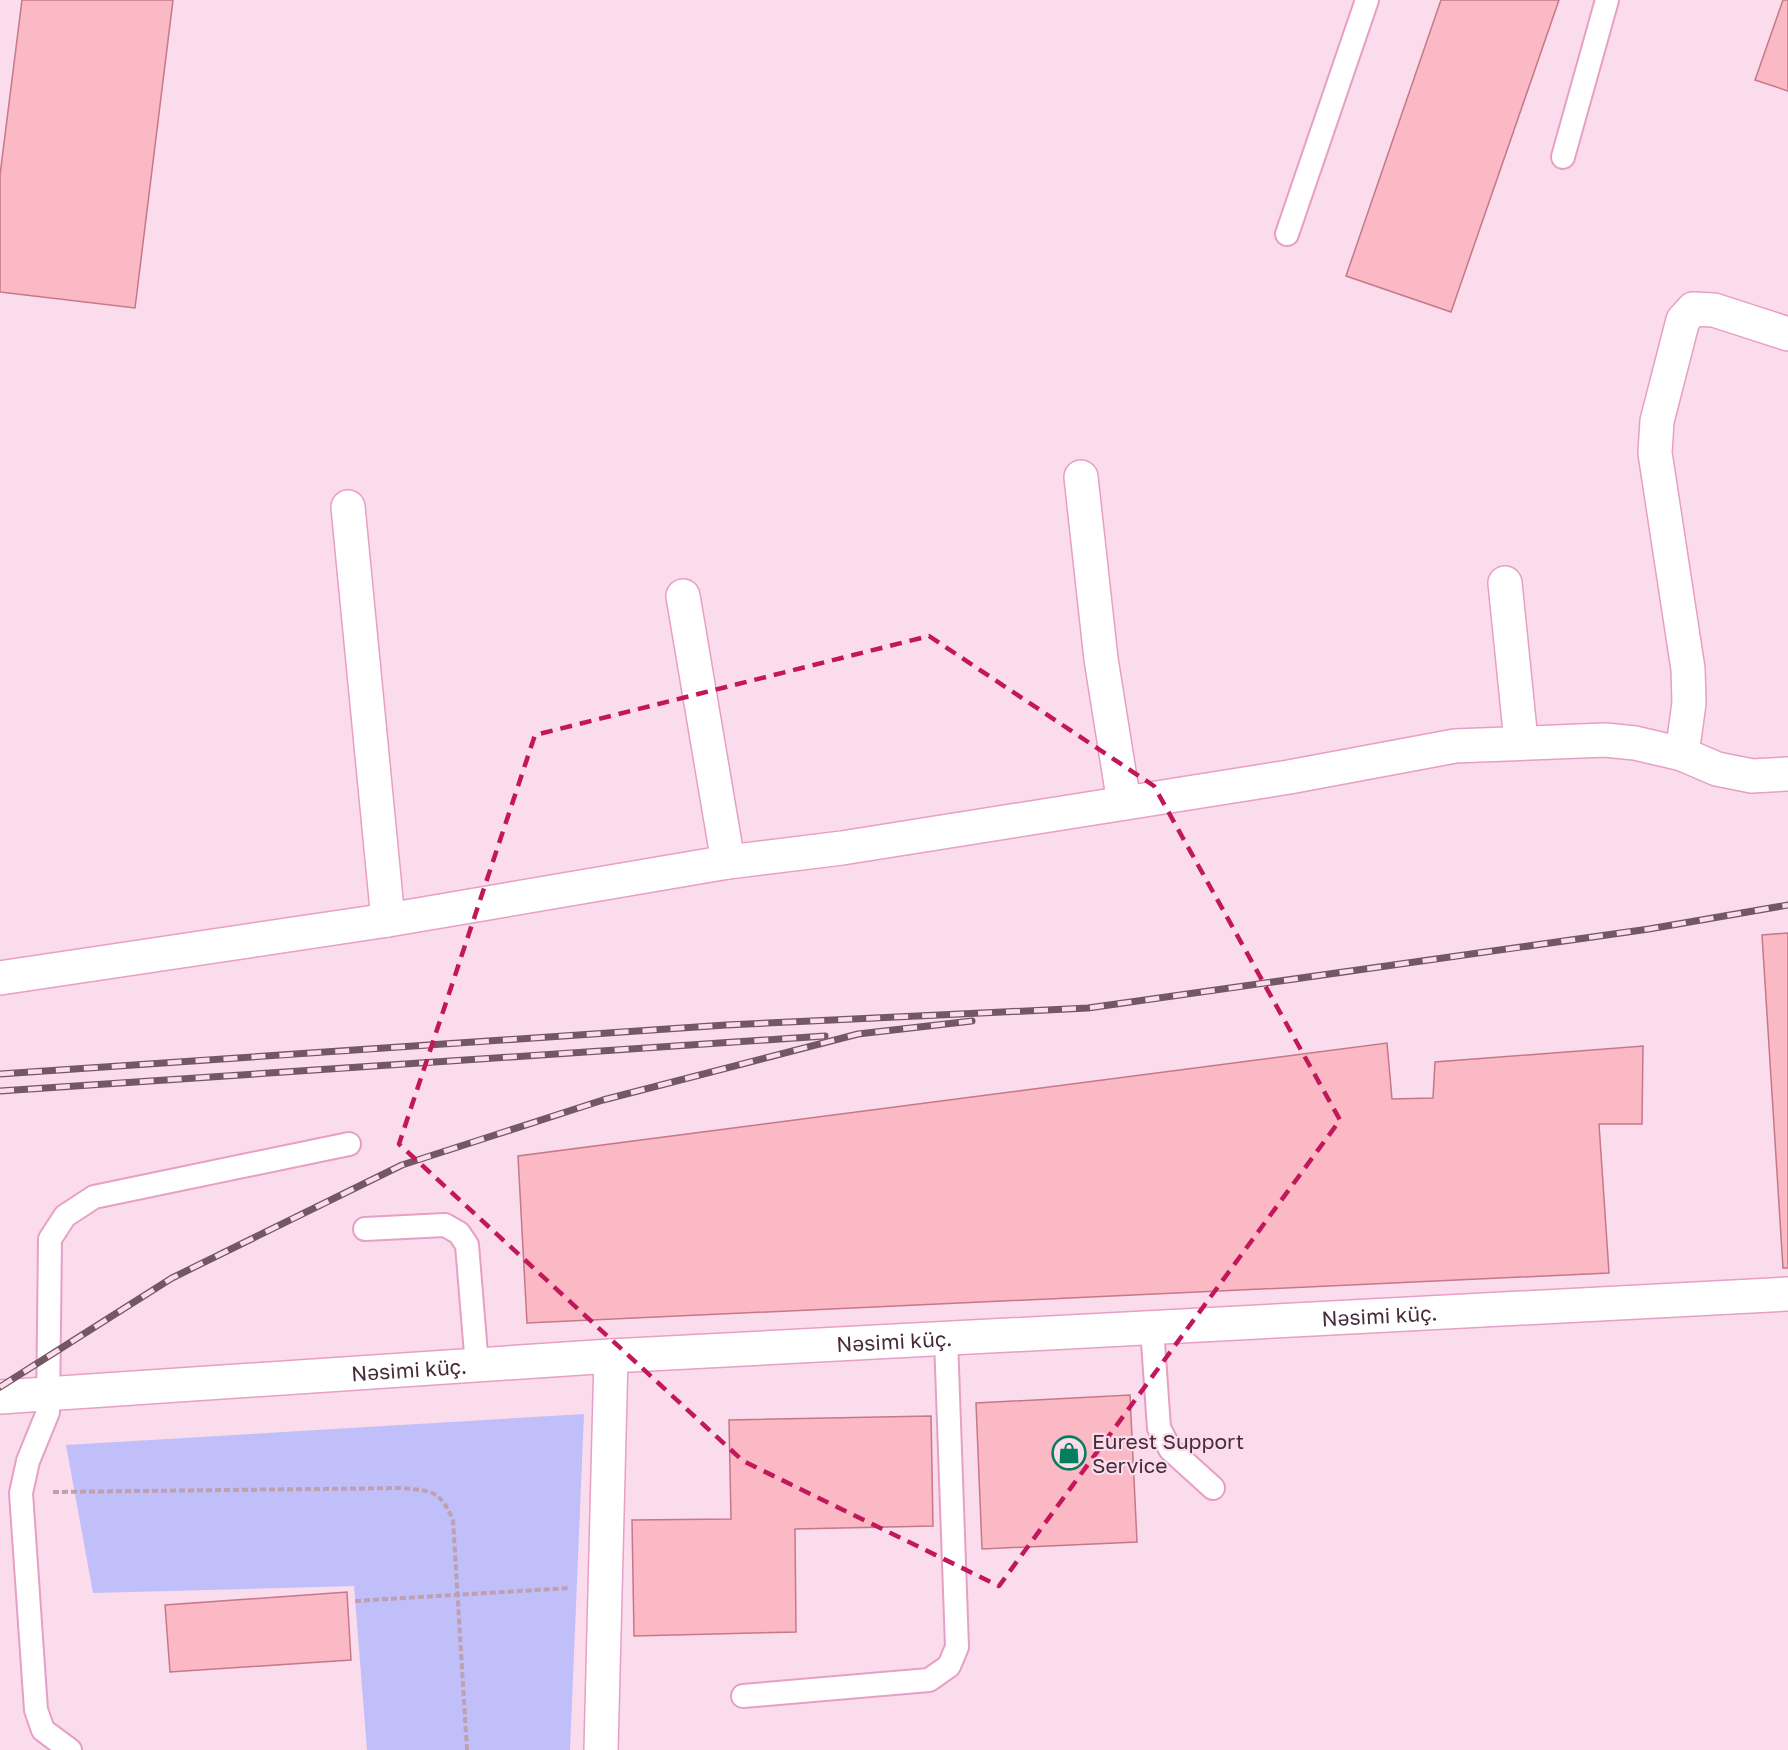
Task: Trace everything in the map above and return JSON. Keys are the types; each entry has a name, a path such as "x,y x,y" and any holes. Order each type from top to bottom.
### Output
{"street":[{"path":"1682,754 1689,702 1688,669 1655,453 1657,421 1683,320 1693,309 1714,310 1788,334"},
{"path":"1081,477 1101,659 1124,803"},
{"path":"348,507 388,920"},
{"path":"1505,583 1521,741"},
{"path":"683,596 728,862"},
{"path":"0,978 388,920 728,862 842,848 1289,777 1455,746 1521,741 1605,740 1635,743 1682,754 1717,769 1752,776 1788,774"},
{"name":"Nəsimi küç.","path":"0,1397 611,1356 1788,1294"},
{"path":"601,1750 611,1356"}],"lane":[{"path":"1287,234 1366,0"},
{"path":"1563,157 1607,0"},
{"path":"70,1750 43,1730 36,1710 10,1492 28,1461 48,1412 50,1239 65,1216 94,1197 349,1144"},
{"path":"365,1229 446,1225 459,1233 467,1245 477,1366"},
{"path":"1152,1328 1159,1428 1170,1449 1213,1488"},
{"path":"743,1696 929,1680 949,1666 957,1647 946,1339"}],"path":[{"path":"10,1492 401,1488 431,1491 445,1500 453,1520 467,1750"},
{"path":"356,1601 606,1586"}],"highlighted area":[{"path":"929,636 1154,786 1340,1120 999,1586 743,1461 399,1144 535,735"}],"shaded area":[{"path":"584,1414 570,1750 367,1750 354,1586 93,1593 66,1445"}],"building":[{"path":"22,0 173,0 135,308 0,292 0,175"},
{"path":"1441,0 1559,0 1451,312 1346,276"},
{"path":"1783,0 1788,0 1788,91 1755,80"},
{"path":"1788,933 1788,1268 1783,1268 1762,935"},
{"path":"1387,1043 1392,1099 1433,1098 1435,1062 1643,1046 1642,1124 1599,1124 1609,1273 527,1323 518,1156"},
{"path":"1130,1395 1137,1542 982,1549 976,1403"},
{"path":"931,1416 933,1526 795,1529 796,1632 634,1636 632,1520 731,1519 729,1420"},
{"path":"347,1592 351,1660 170,1672 165,1605"}],"railway":[{"path":"0,1074 726,1025 1088,1008 1649,929 1788,905"},
{"path":"0,1387 172,1278 402,1165 603,1100 858,1034 972,1021"},
{"path":"0,1091 825,1036"}],"place":[{"name":"Eurest Support Service","path":"1069,1453"}]}
